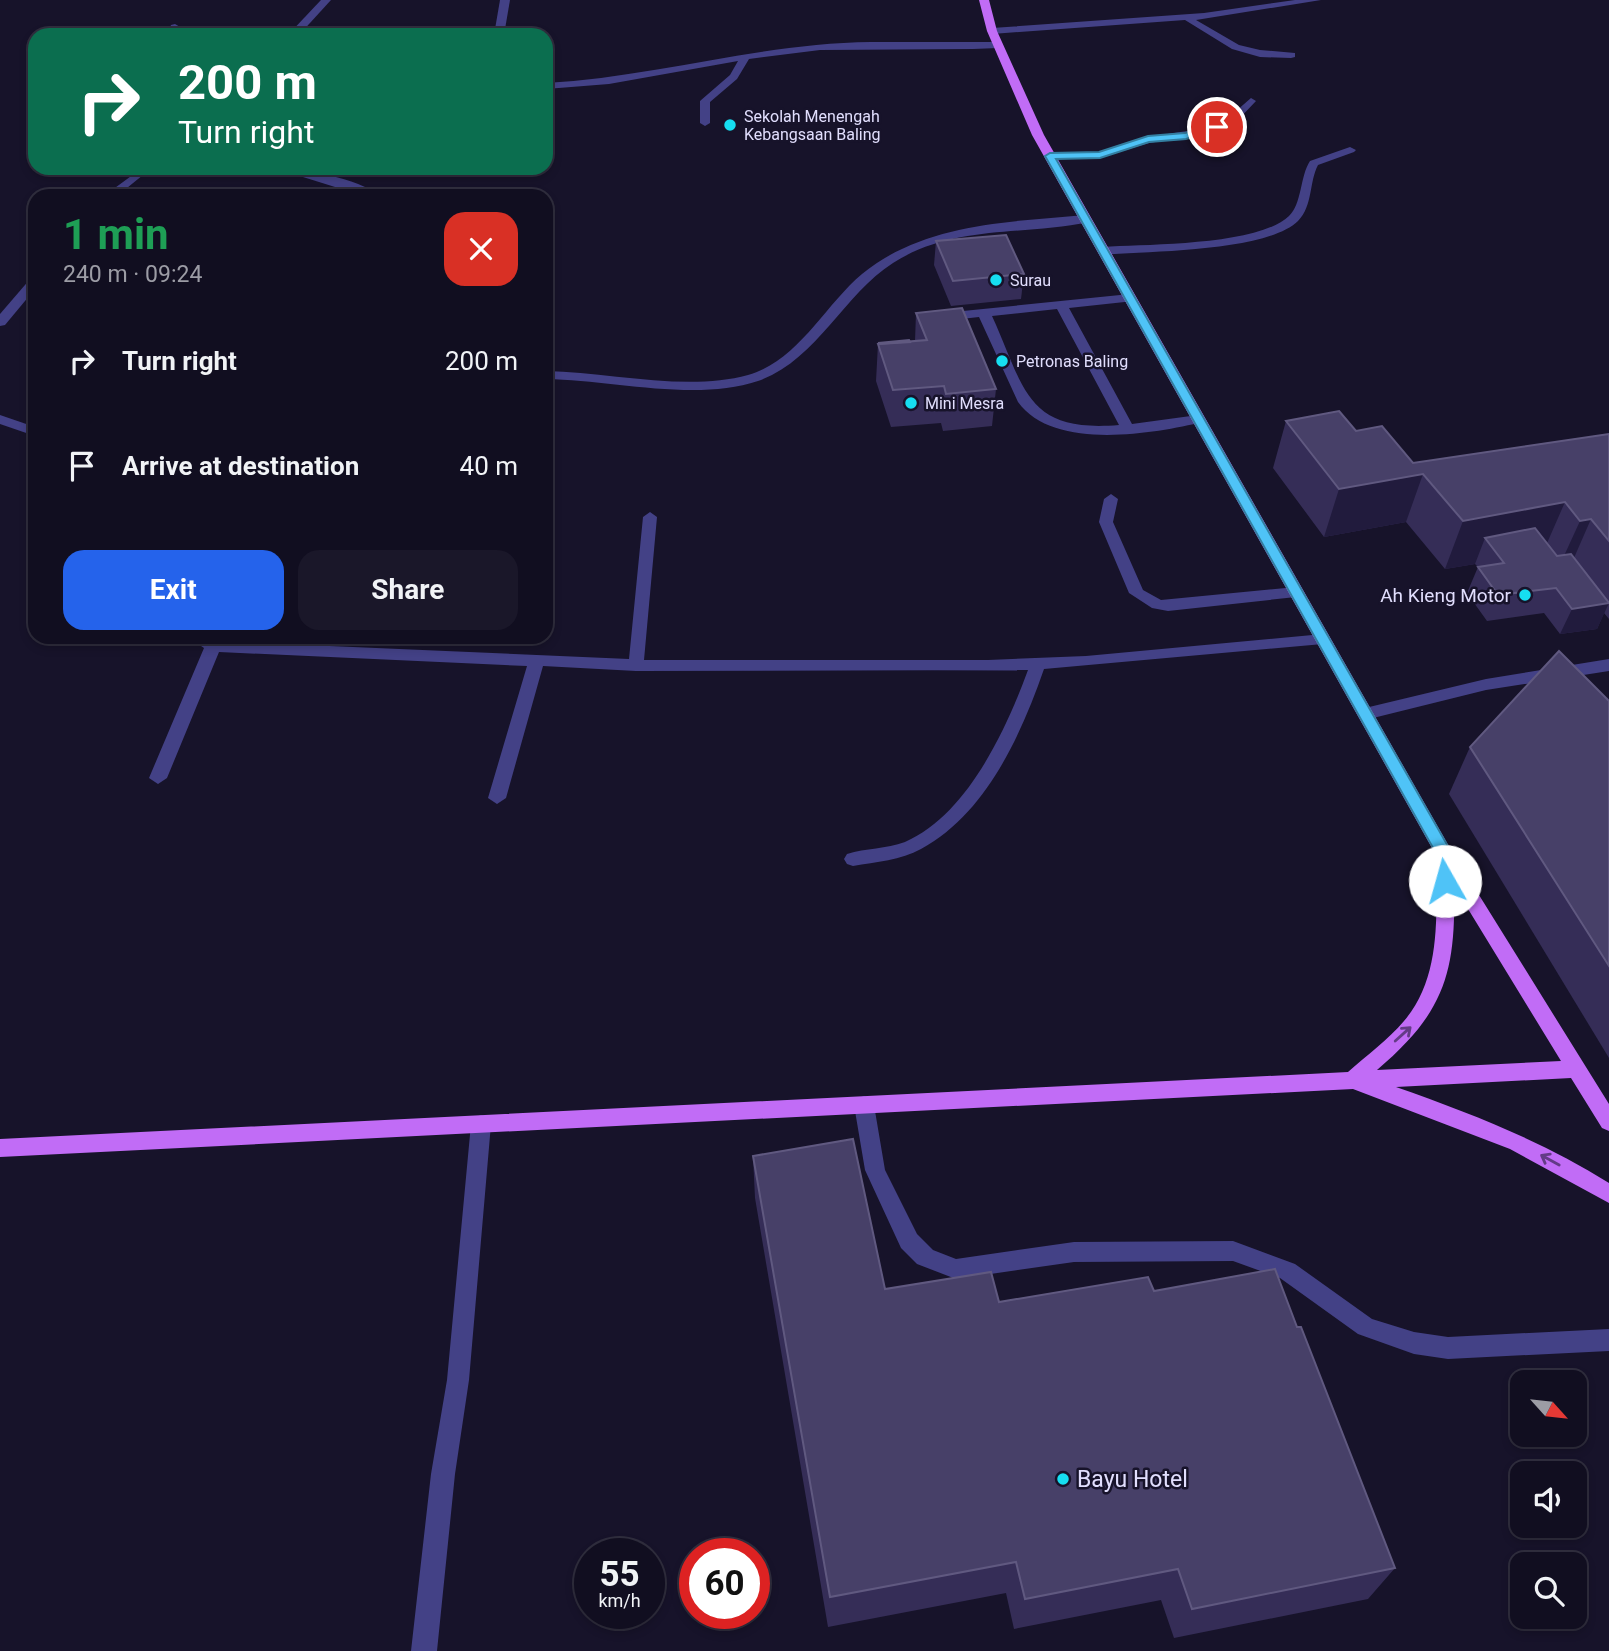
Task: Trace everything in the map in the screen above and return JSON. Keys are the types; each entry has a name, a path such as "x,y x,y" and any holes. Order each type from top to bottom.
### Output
{"main road":[{"path":"984,0 995,38 1050,156 1129,298 1445,855 1609,1122"},
{"path":"1353,1080 1413,1025 1436,984 1446,935 1445,855"},
{"path":"0,1148 1576,1069"},
{"path":"1353,1080 1464,1119 1512,1140 1609,1194"}],"street":[{"path":"300,28 326,0"},
{"path":"500,28 505,0"},
{"path":"553,85 621,80 745,57 820,47 957,48 995,38 1269,9 1316,0"},
{"path":"1188,18 1229,46 1259,54 1291,55"},
{"path":"705,123 705,101 735,79 742,70 745,57"},
{"path":"1050,156 1100,155 1148,139 1202,132 1232,120 1251,101"},
{"path":"1103,251 1216,242 1285,226 1299,211 1310,168 1314,163 1350,149"},
{"path":"119,189 136,175"},
{"path":"311,175 357,189"},
{"path":"553,375 576,374 692,383 753,378 792,354 867,276 912,248 968,231 1085,219"},
{"path":"0,322 28,289"},
{"path":"940,318 1129,298"},
{"path":"1061,304 1127,427"},
{"path":"984,313 1032,412 1054,423 1081,429 1198,419"},
{"path":"0,419 28,429"},
{"path":"1111,499 1106,522 1137,593 1148,600 1168,606 1296,592"},
{"path":"636,665 650,517"},
{"path":"210,644 636,665 1038,665 1323,639"},
{"path":"158,778 214,646"},
{"path":"497,798 536,662"},
{"path":"853,859 915,845 939,829 990,767 1028,694 1038,665"},
{"path":"1365,714 1433,695 1555,671 1609,666"},
{"path":"864,1105 875,1170 909,1241 925,1256 956,1269 1074,1252 1233,1251 1287,1271 1366,1326 1414,1343 1448,1349 1609,1339"},
{"path":"424,1651 443,1474 458,1380 481,1124"}],"building":[{"path":"1006,235 1024,274 953,281 936,241"},
{"path":"962,308 996,389 946,394 944,386 893,390 878,344 927,340 916,313"},
{"path":"910,342 879,344 879,343"},
{"path":"1339,411 1356,431 1382,426 1413,463 1609,434 1609,541 1591,519 1580,521 1565,502 1463,521 1423,474 1339,489 1286,421"},
{"path":"1535,528 1557,556 1571,554 1609,603 1572,609 1556,588 1498,595 1478,567 1504,563 1485,538"},
{"path":"1559,651 1609,701 1609,966 1470,747"},
{"name":"Bayu Hotel","path":"853,1139 885,1289 991,1272 999,1302 1148,1277 1154,1291 1275,1269 1297,1327 1301,1327 1395,1568 1192,1609 1178,1569 1025,1599 1016,1562 830,1597 753,1156"}],"place":[{"name":"Sekolah Menengah Kebangsaan Baling","path":"730,125"},
{"name":"Surau","path":"996,280"},
{"name":"Petronas Baling","path":"1002,361"},
{"name":"Mini Mesra","path":"911,403"},
{"name":"Ah Kieng Motor","path":"1525,595"},
{"name":"Bayu Hotel","path":"1063,1479"}],"route":[{"path":"1217,127 1186,136 1148,139 1135,146 1100,155 1050,156 1445,855 1445,881"}]}
